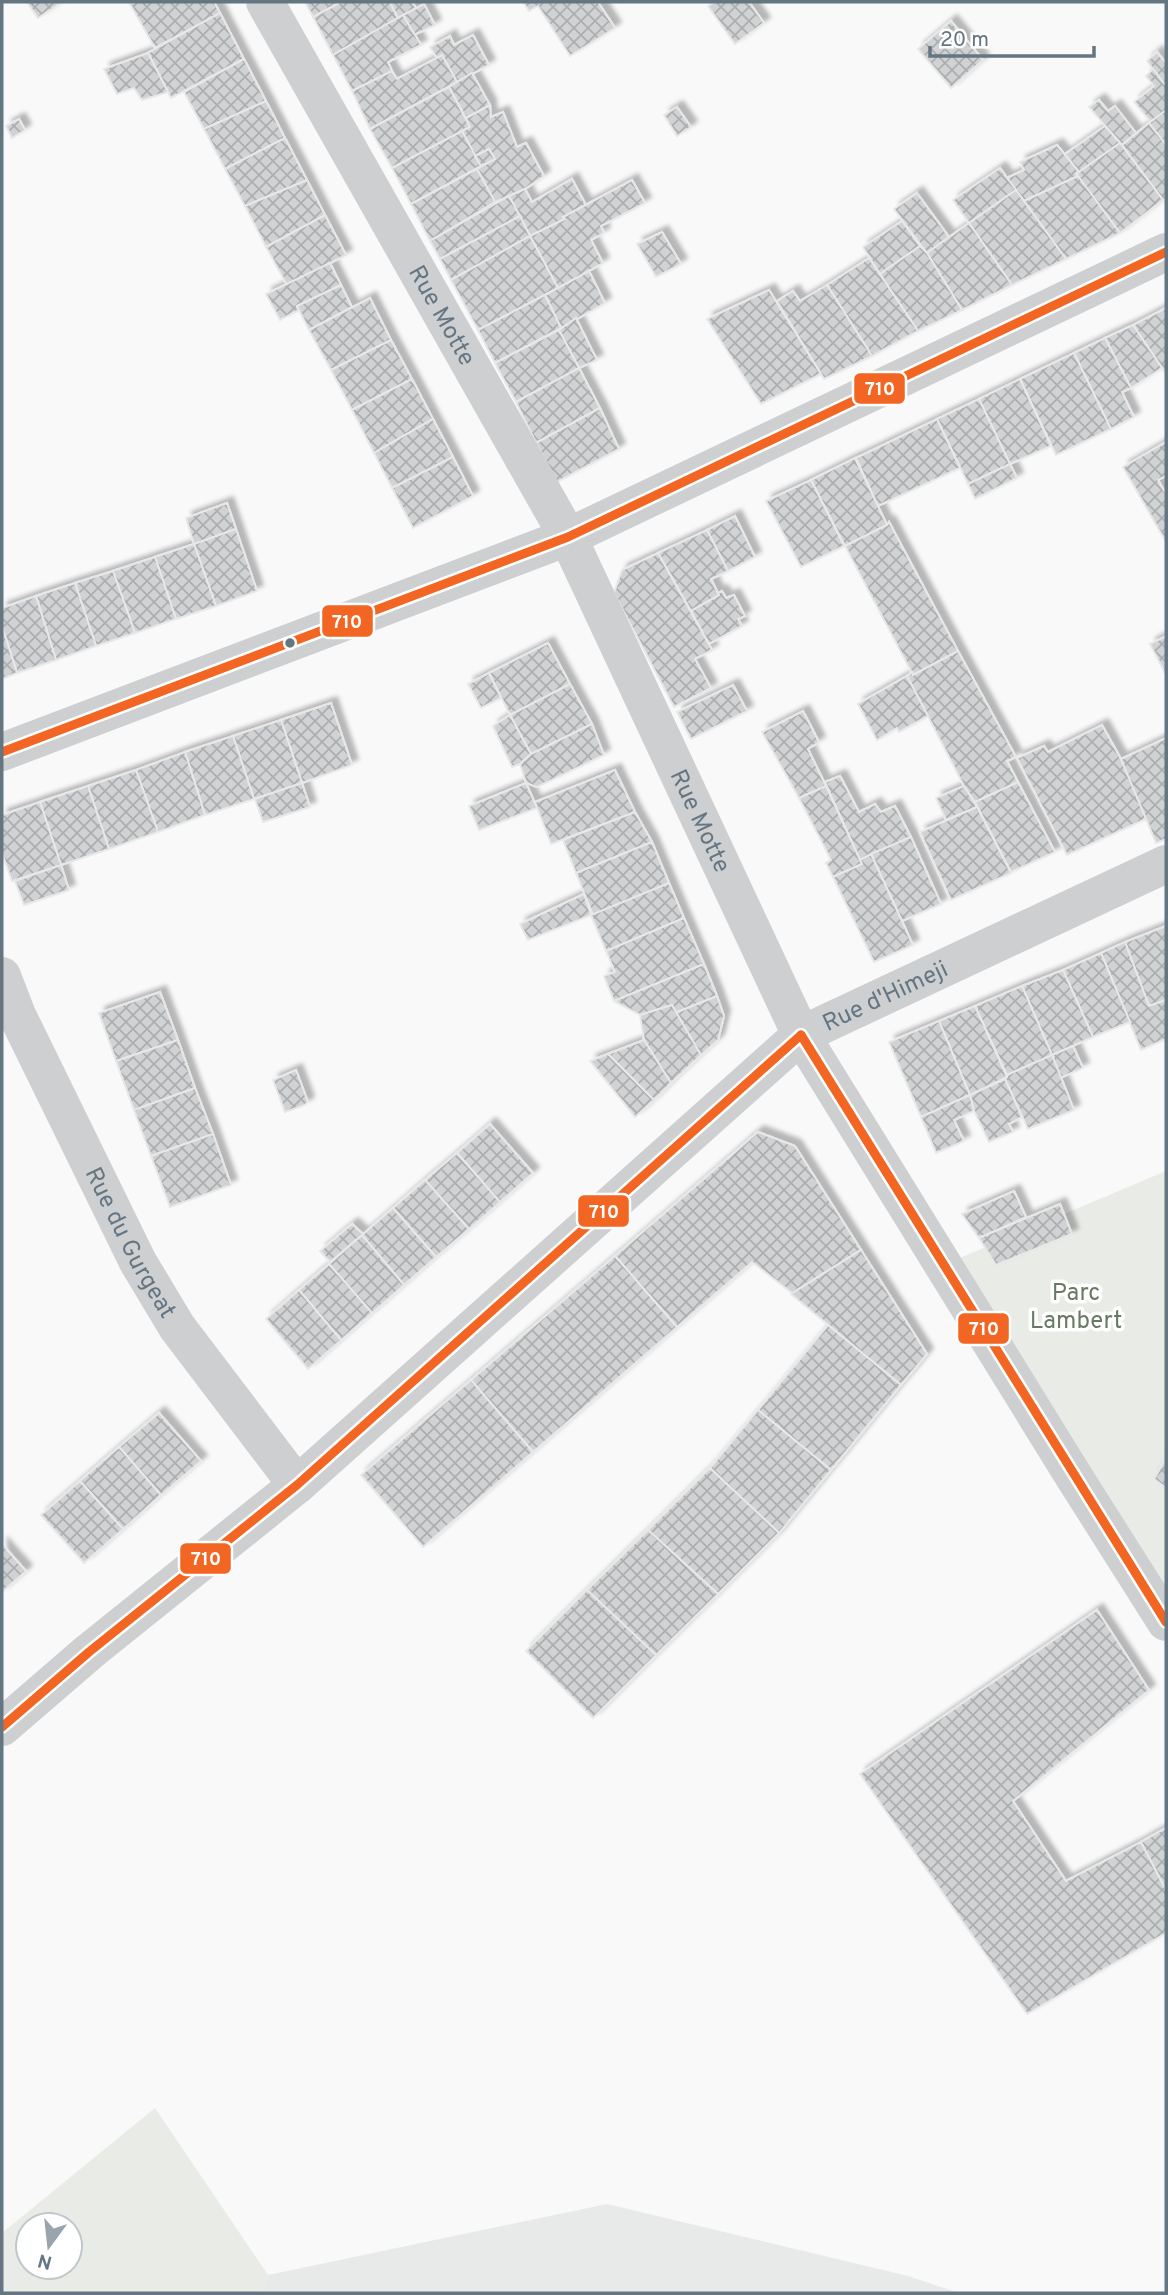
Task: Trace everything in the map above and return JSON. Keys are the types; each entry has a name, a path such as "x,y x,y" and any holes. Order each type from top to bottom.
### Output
{"street":[{"name":"Rue Motte","path":"265,2 568,537 801,1035 1070,1472 1166,1622"},
{"path":"2,752 568,537 1166,252"},
{"name":"Rue d'Himeji","path":"2,1727 89,1652 297,1485 801,1035 1166,864"},
{"name":"Rue du Gurgeat","path":"2,976 17,1015 138,1262 177,1327 297,1485"}],"shaded area":[{"path":"607,2204 908,2276 959,2293 262,2293 268,2275"}],"green space":[{"name":"Parc Lambert","path":"1166,1171 1166,1619 943,1265"},
{"path":"155,2108 268,2275 262,2293 2,2293 2,2233 14,2223 14,2281 84,2281 84,2211 29,2211"}],"building":[{"path":"27,2 62,2 38,18"},
{"path":"214,2 220,13 155,48 130,4"},
{"path":"305,2 341,2 313,17"},
{"path":"341,2 390,2 398,18 333,55 313,17"},
{"path":"390,2 412,2 416,8 398,18"},
{"path":"523,2 598,2 615,28 570,56 538,6 529,11"},
{"path":"715,2 749,2 764,23 735,44 708,6"},
{"path":"424,4 435,25 414,35 403,15"},
{"path":"220,13 244,59 171,98 148,53"},
{"path":"403,15 421,45 388,62 392,71 352,91 333,55"},
{"path":"951,21 983,60 951,88 918,49"},
{"path":"473,35 489,65 457,82 442,55 437,58 430,47 450,36 454,45"},
{"path":"1157,52 1166,63 1166,86 1147,61"},
{"path":"148,53 168,92 142,100 134,88 117,94 104,69"},
{"path":"442,55 457,82 370,129 352,91 392,71 397,79"},
{"path":"244,59 266,101 204,129 184,92"},
{"path":"1153,69 1166,86 1166,110 1151,122 1134,102 1154,86 1146,76"},
{"path":"472,73 490,105 466,118 449,87"},
{"path":"449,87 470,127 392,168 370,129"},
{"path":"1099,100 1108,111 1115,106 1136,133 1122,145 1089,107"},
{"path":"266,101 285,138 225,169 204,129"},
{"path":"490,105 491,117 503,112 517,147 526,143 544,176 525,189 495,202 477,169 495,159 489,149 475,156 462,131 470,127 466,118"},
{"path":"677,107 691,127 677,136 664,115"},
{"path":"1166,110 1166,145 1149,123"},
{"path":"19,119 25,130 12,138 6,126"},
{"path":"1149,123 1166,145 1166,198 1163,200 1122,145"},
{"path":"1105,126 1120,143 1079,172 1065,154"},
{"path":"462,131 481,166 411,204 392,168"},
{"path":"285,138 307,180 245,206 225,169"},
{"path":"1120,143 1163,200 1120,233 1076,174"},
{"path":"1057,145 1079,172 1076,174 1078,176 1024,201 1007,178 1024,170 1020,162"},
{"path":"489,149 495,159 481,166 475,156"},
{"path":"1000,168 1016,190 969,223 953,200"},
{"path":"477,169 495,202 430,241 411,204"},
{"path":"1078,176 1120,233 1066,259 1024,201"},
{"path":"572,179 586,205 530,236 509,196 525,189 532,202"},
{"path":"307,180 325,215 266,247 245,206"},
{"path":"632,180 645,203 601,226 604,233 591,240 603,263 558,288 530,236"},
{"path":"1016,190 1066,259 1012,285 969,223"},
{"path":"917,193 949,237 927,253 894,209"},
{"path":"509,196 520,216 440,259 430,241"},
{"path":"325,215 346,255 287,285 266,247"},
{"path":"520,216 530,236 451,280 440,259"},
{"path":"902,221 920,246 880,274 863,247"},
{"path":"969,223 1012,285 962,310 927,253"},
{"path":"662,232 681,264 656,277 637,244"},
{"path":"530,236 558,288 478,330 451,280"},
{"path":"920,246 962,310 918,331 880,274"},
{"path":"869,258 918,331 872,356 827,285"},
{"path":"330,263 341,285 297,306 299,310 280,320 266,294"},
{"path":"589,271 605,303 561,328 545,295"},
{"path":"341,285 352,307 309,330 297,306"},
{"path":"827,285 872,356 824,379 777,301 793,291 800,301"},
{"path":"769,290 821,374 761,404 707,319"},
{"path":"545,295 561,328 495,363 478,330"},
{"path":"370,298 391,340 331,370 309,330"},
{"path":"1166,308 1166,374 1133,325"},
{"path":"576,318 597,360 579,368 559,330"},
{"path":"1133,325 1162,368 1131,388 1105,338"},
{"path":"559,330 579,368 516,402 495,363"},
{"path":"1105,338 1131,388 1122,392 1134,417 1111,429 1074,353"},
{"path":"391,340 412,379 352,410 331,370"},
{"path":"1074,353 1111,429 1056,455 1020,379"},
{"path":"579,368 600,408 536,443 516,402"},
{"path":"412,379 433,419 374,453 352,410"},
{"path":"1020,379 1051,446 1010,464 979,399"},
{"path":"979,399 1010,464 968,484 937,419"},
{"path":"600,408 619,449 557,482 536,443"},
{"path":"433,419 453,457 392,488 374,453"},
{"path":"937,419 960,468 878,506 856,458"},
{"path":"1166,442 1166,476 1158,480 1166,494 1166,542 1123,467"},
{"path":"453,457 473,496 413,528 392,488"},
{"path":"855,458 887,525 845,546 811,480"},
{"path":"1010,464 1017,478 975,499 968,484"},
{"path":"811,480 844,546 801,567 766,501"},
{"path":"227,503 236,529 194,544 186,518"},
{"path":"735,516 755,557 728,571 707,530"},
{"path":"889,522 958,651 913,675 845,546"},
{"path":"236,529 257,591 216,606 194,544"},
{"path":"707,530 728,571 711,579 719,595 691,611 658,553"},
{"path":"194,544 216,606 176,619 155,557"},
{"path":"658,553 712,650 695,659 711,688 674,707 614,593 622,570"},
{"path":"155,557 176,619 135,633 113,571"},
{"path":"113,571 135,633 96,646 75,583"},
{"path":"75,583 96,646 56,660 36,596"},
{"path":"722,591 726,598 734,595 745,616 738,619 742,626 709,644 691,611"},
{"path":"36,596 56,660 17,673 2,626 2,608"},
{"path":"2,626 17,673 2,679"},
{"path":"1166,636 1166,675 1150,644"},
{"path":"548,643 570,684 510,715 489,673"},
{"path":"958,651 1016,757 1007,761 1018,782 975,802 907,676"},
{"path":"489,673 501,698 481,708 468,684"},
{"path":"907,676 928,716 899,732 897,728 877,740 858,704"},
{"path":"570,684 592,724 531,754 510,715"},
{"path":"733,685 747,711 691,739 677,712"},
{"path":"331,703 352,765 302,783 281,720"},
{"path":"803,711 819,742 808,749 826,786 799,798 762,732"},
{"path":"510,715 531,754 512,767 493,726"},
{"path":"281,720 302,783 254,799 233,736"},
{"path":"592,724 604,755 537,787 526,783 520,764 531,754"},
{"path":"1102,725 1148,818 1067,855 1017,758 1044,746 1048,752"},
{"path":"233,736 254,799 205,815 185,752"},
{"path":"1166,738 1166,839 1156,843 1121,759"},
{"path":"185,752 205,815 158,832 136,770"},
{"path":"136,770 158,832 109,849 88,786"},
{"path":"615,770 635,812 551,844 535,802"},
{"path":"840,776 859,812 875,804 881,812 895,806 911,837 860,860 825,782"},
{"path":"1018,782 1055,852 1011,872 975,802"},
{"path":"302,783 310,807 263,822 255,799"},
{"path":"526,783 537,808 479,830 469,806"},
{"path":"88,786 109,849 61,865 40,802"},
{"path":"826,786 862,864 833,877 826,863 831,860 799,798"},
{"path":"964,786 977,807 946,820 936,798"},
{"path":"40,802 61,865 12,881 2,853 2,815"},
{"path":"977,807 1011,873 951,900 920,832"},
{"path":"635,812 652,842 576,873 563,840"},
{"path":"911,837 941,904 902,921 871,854"},
{"path":"652,842 669,883 593,915 576,873"},
{"path":"871,854 913,945 874,962 833,877 862,864 860,860"},
{"path":"61,865 69,890 24,905 15,881"},
{"path":"669,883 684,918 606,951 591,915"},
{"path":"584,894 591,915 528,940 520,924"},
{"path":"684,918 704,964 614,1001 604,976 615,972 606,951"},
{"path":"1166,926 1166,1000 1149,1006 1125,942"},
{"path":"1125,942 1149,1006 1166,1000 1166,1039 1141,1050 1101,953"},
{"path":"1101,953 1130,1022 1093,1037 1063,970"},
{"path":"704,964 717,996 675,1013 672,1005 640,1015 614,1001"},
{"path":"1063,970 1093,1037 1052,1055 1022,986"},
{"path":"1022,986 1052,1055 1007,1075 975,1006"},
{"path":"160,992 178,1040 116,1061 99,1013"},
{"path":"717,996 724,1016 718,1040 701,1055 675,1013"},
{"path":"672,1005 701,1055 671,1083 644,1040 640,1015"},
{"path":"975,1006 1007,1077 970,1095 939,1021"},
{"path":"939,1021 970,1095 921,1117 889,1042"},
{"path":"178,1040 195,1088 134,1110 116,1061"},
{"path":"644,1040 671,1083 654,1100 608,1054"},
{"path":"1073,1046 1083,1068 1060,1078 1052,1055"},
{"path":"608,1054 654,1100 635,1117 590,1061"},
{"path":"1052,1055 1074,1110 1028,1129 1005,1079 1007,1075"},
{"path":"296,1070 308,1102 285,1112 273,1080"},
{"path":"1005,1079 1022,1117 1009,1124 1013,1132 989,1142 974,1111 970,1095"},
{"path":"195,1088 213,1134 151,1156 134,1110"},
{"path":"970,1095 974,1111 954,1120 964,1141 936,1153 921,1117"},
{"path":"490,1124 533,1173 500,1202 457,1153"},
{"path":"758,1132 795,1146 861,1250 792,1293 752,1262 677,1327 615,1256"},
{"path":"213,1134 231,1185 170,1207 151,1156"},
{"path":"457,1153 500,1202 469,1229 425,1180"},
{"path":"425,1180 469,1229 436,1257 393,1208"},
{"path":"1014,1191 1026,1217 979,1238 962,1214"},
{"path":"1060,1204 1072,1234 996,1265 979,1238"},
{"path":"393,1208 436,1257 404,1285 362,1235"},
{"path":"352,1224 363,1234 330,1262 320,1251"},
{"path":"362,1235 404,1285 372,1313 329,1264"},
{"path":"861,1250 927,1354 901,1385 791,1294"},
{"path":"615,1256 677,1327 533,1452 471,1380"},
{"path":"329,1264 372,1313 341,1340 299,1290"},
{"path":"299,1290 341,1340 308,1369 266,1319"},
{"path":"828,1325 901,1385 831,1470 758,1410"},
{"path":"471,1380 533,1452 423,1547 361,1475"},
{"path":"758,1410 831,1470 779,1533 710,1468"},
{"path":"159,1413 201,1461 161,1495 119,1447"},
{"path":"119,1447 161,1495 123,1529 80,1481"},
{"path":"1166,1458 1166,1488 1154,1479"},
{"path":"710,1468 779,1533 718,1594 648,1530"},
{"path":"80,1481 123,1529 84,1563 41,1515"},
{"path":"648,1530 718,1594 656,1655 587,1590"},
{"path":"2,1544 26,1571 2,1592"},
{"path":"587,1590 656,1655 593,1718 526,1651"},
{"path":"1097,1610 1149,1690 1013,1801 1066,1881 1141,1842 1166,1890 1166,1933 1027,2014 860,1774"},
{"path":"1166,1828 1166,1890 1141,1842"}],"transit line":[{"name":"710","path":"2,752 568,537 1166,252"},
{"name":"710","path":"801,1035 1166,1622"},
{"name":"710","path":"2,1727 89,1652 297,1485 801,1035"}]}
